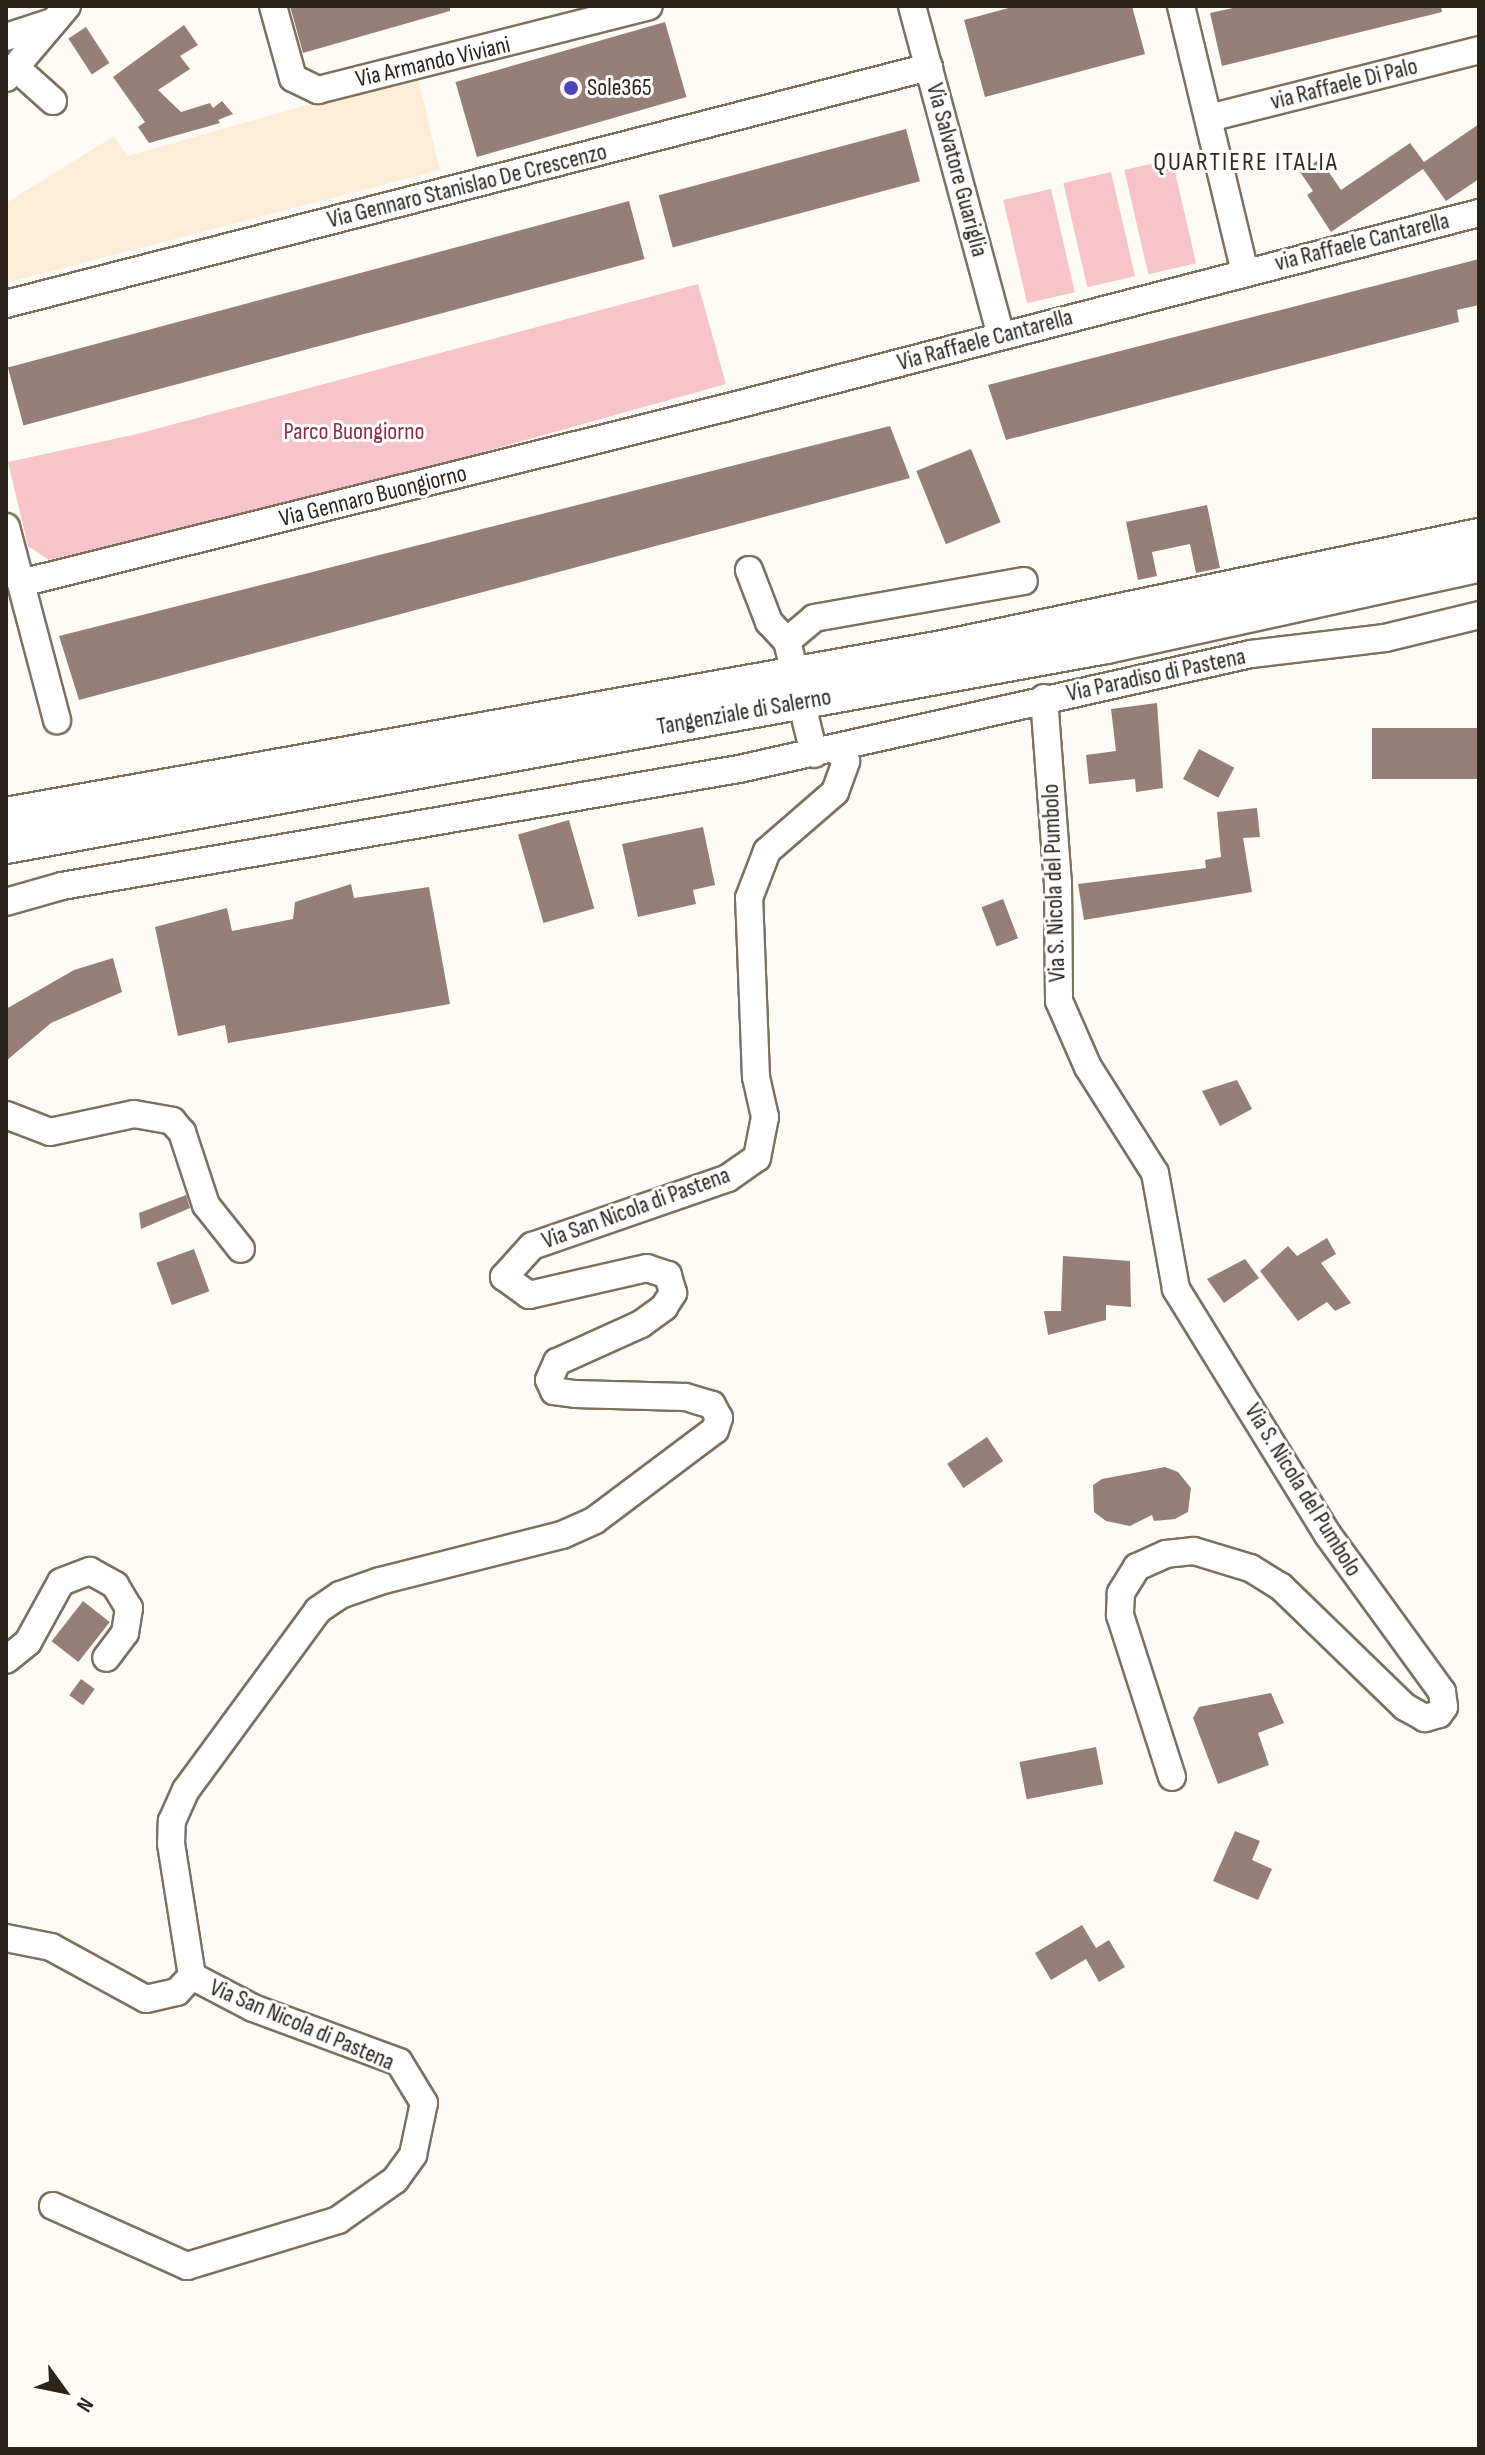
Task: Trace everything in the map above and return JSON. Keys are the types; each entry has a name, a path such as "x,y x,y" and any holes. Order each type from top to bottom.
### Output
{"highway":[{"name":"Tangenziale di Salerno","path":"6,816 943,649 1479,537"},
{"name":"Tangenziale di Salerno","path":"6,845 1092,648 1479,564"}],"street":[{"path":"6,37 56,11 79,6"},
{"name":"Via Armando Viviani","path":"273,6 293,78 318,90 649,6"},
{"name":"Via Salvatore Guariglia","path":"912,6 1001,335"},
{"path":"1181,6 1245,272"},
{"path":"53,101 11,73 56,11"},
{"name":"via Raffaele Di Palo","path":"1209,118 1479,50"},
{"name":"Via Gennaro Stanislao De Crescenzo","path":"6,304 929,67"},
{"name":"via Raffaele Cantarella","path":"1245,272 1479,213"},
{"name":"Via Raffaele Cantarella","path":"725,408 1245,272"},
{"name":"Via Gennaro Buongiorno","path":"16,576 725,408"},
{"path":"6,527 16,576 57,720"},
{"path":"749,570 769,622 789,651 814,618 1024,581"},
{"name":"Via Paradiso di Pastena","path":"825,751 1044,698 1251,654 1424,630 1479,615"},
{"name":"Via S. Nicola del Pumbolo","path":"1044,698 1058,883 1059,1001 1088,1067 1155,1173 1176,1289 1328,1535 1442,1692 1444,1707 1439,1714 1425,1718 1405,1707 1281,1587 1250,1568 1194,1551 1166,1554 1137,1567 1121,1593 1120,1615 1172,1777"},
{"path":"6,902 62,886 825,751 805,717"},
{"name":"Via San Nicola di Pastena","path":"53,2206 187,2266 338,2220 395,2180 413,2155 424,2103 399,2062 253,2008 192,1976 171,1844 172,1821 186,1790 318,1610 340,1595 380,1581 573,1530 595,1520 715,1430 719,1418 712,1405 685,1397 554,1391 549,1380 557,1362 641,1324 664,1307 673,1293 668,1275 647,1268 529,1295 504,1277 532,1246 728,1178 757,1158 765,1117 756,1077 749,898 767,851 835,792 846,761 825,751"},
{"path":"6,1115 50,1132 134,1114 172,1121 182,1132 206,1205 241,1249"},
{"path":"6,1660 28,1642 61,1582 90,1571 115,1585 129,1608 125,1633 106,1658"},
{"path":"6,1938 51,1947 146,1999 177,1992 192,1976"}],"shaded area":[{"path":"417,74 440,170 6,283 6,203 114,136 127,156"}],"green space":[{"path":"1172,159 1196,263 1148,274 1124,170"},
{"path":"1111,172 1135,276 1087,287 1063,183"},
{"path":"1051,189 1075,292 1027,303 1003,200"},
{"name":"Parco Buongiorno","path":"698,284 726,384 362,486 49,560 28,546 8,462 137,434"}],"building":[{"path":"290,6 450,6 450,11 303,53"},
{"path":"1016,6 1132,6 1145,54 985,97 964,20"},
{"path":"1242,6 1441,6 1442,12 1222,66 1210,13"},
{"name":"Sole365","path":"665,22 686,97 477,157 455,82"},
{"path":"184,25 198,45 180,56 190,69 158,90 181,112 210,103 213,108 222,101 233,114 218,120 220,123 149,143 138,127 145,122 113,77"},
{"path":"86,27 109,63 92,75 68,38"},
{"path":"1479,124 1479,179 1446,201 1423,169 1331,232 1307,195 1313,191 1300,172 1320,159 1341,190 1410,143 1424,162"},
{"path":"906,129 920,181 673,247 659,195"},
{"path":"629,201 645,259 23,425 8,367"},
{"path":"1479,259 1479,305 1457,310 1459,322 1006,440 988,385"},
{"path":"890,426 910,478 79,700 59,636"},
{"path":"971,449 1001,522 946,544 916,471"},
{"path":"1207,505 1220,568 1196,573 1190,544 1152,552 1157,576 1138,580 1126,522"},
{"path":"1157,703 1163,788 1136,792 1135,779 1089,784 1086,755 1116,751 1111,709"},
{"path":"1372,728 1479,728 1479,779 1372,779"},
{"path":"1199,749 1234,768 1218,798 1183,779"},
{"path":"1257,808 1260,837 1243,838 1252,892 1084,920 1078,884 1206,868 1205,860 1221,857 1217,812"},
{"path":"569,820 594,908 543,923 518,835"},
{"path":"703,827 715,885 693,890 696,904 638,917 622,844"},
{"path":"351,884 354,898 429,887 450,1004 228,1043 225,1025 178,1036 155,927 227,908 232,931 293,919 295,902"},
{"path":"1003,899 1018,938 997,946 982,907"},
{"path":"113,958 122,992 51,1023 6,1061 6,1009 74,970"},
{"path":"1237,1080 1252,1109 1220,1126 1202,1091"},
{"path":"186,1195 190,1208 141,1229 139,1213"},
{"path":"1327,1238 1336,1254 1321,1263 1351,1303 1335,1311 1327,1302 1298,1321 1260,1271 1288,1246 1297,1256"},
{"path":"194,1249 209,1291 172,1305 156,1263"},
{"path":"1063,1256 1130,1261 1131,1307 1106,1305 1106,1320 1048,1335 1044,1311 1061,1311"},
{"path":"1245,1259 1259,1278 1224,1303 1207,1279"},
{"path":"987,1437 1003,1461 963,1488 947,1464"},
{"path":"1165,1467 1178,1472 1191,1488 1188,1512 1175,1519 1154,1521 1152,1515 1130,1526 1106,1521 1094,1512 1093,1485 1102,1479"},
{"path":"83,1601 110,1622 78,1662 52,1641"},
{"path":"81,1679 95,1689 83,1705 69,1695"},
{"path":"1271,1693 1284,1723 1258,1733 1269,1765 1218,1784 1193,1718 1199,1707"},
{"path":"1096,1747 1103,1784 1027,1799 1019,1762"},
{"path":"1235,1831 1260,1841 1252,1860 1272,1869 1258,1900 1213,1881"},
{"path":"1082,1925 1096,1948 1109,1940 1125,1967 1099,1982 1086,1959 1051,1980 1035,1953"}],"place":[{"name":"Sole365","path":"571,88"}],"district":[{"name":"QUARTIERE ITALIA","path":"1246,163"}]}
